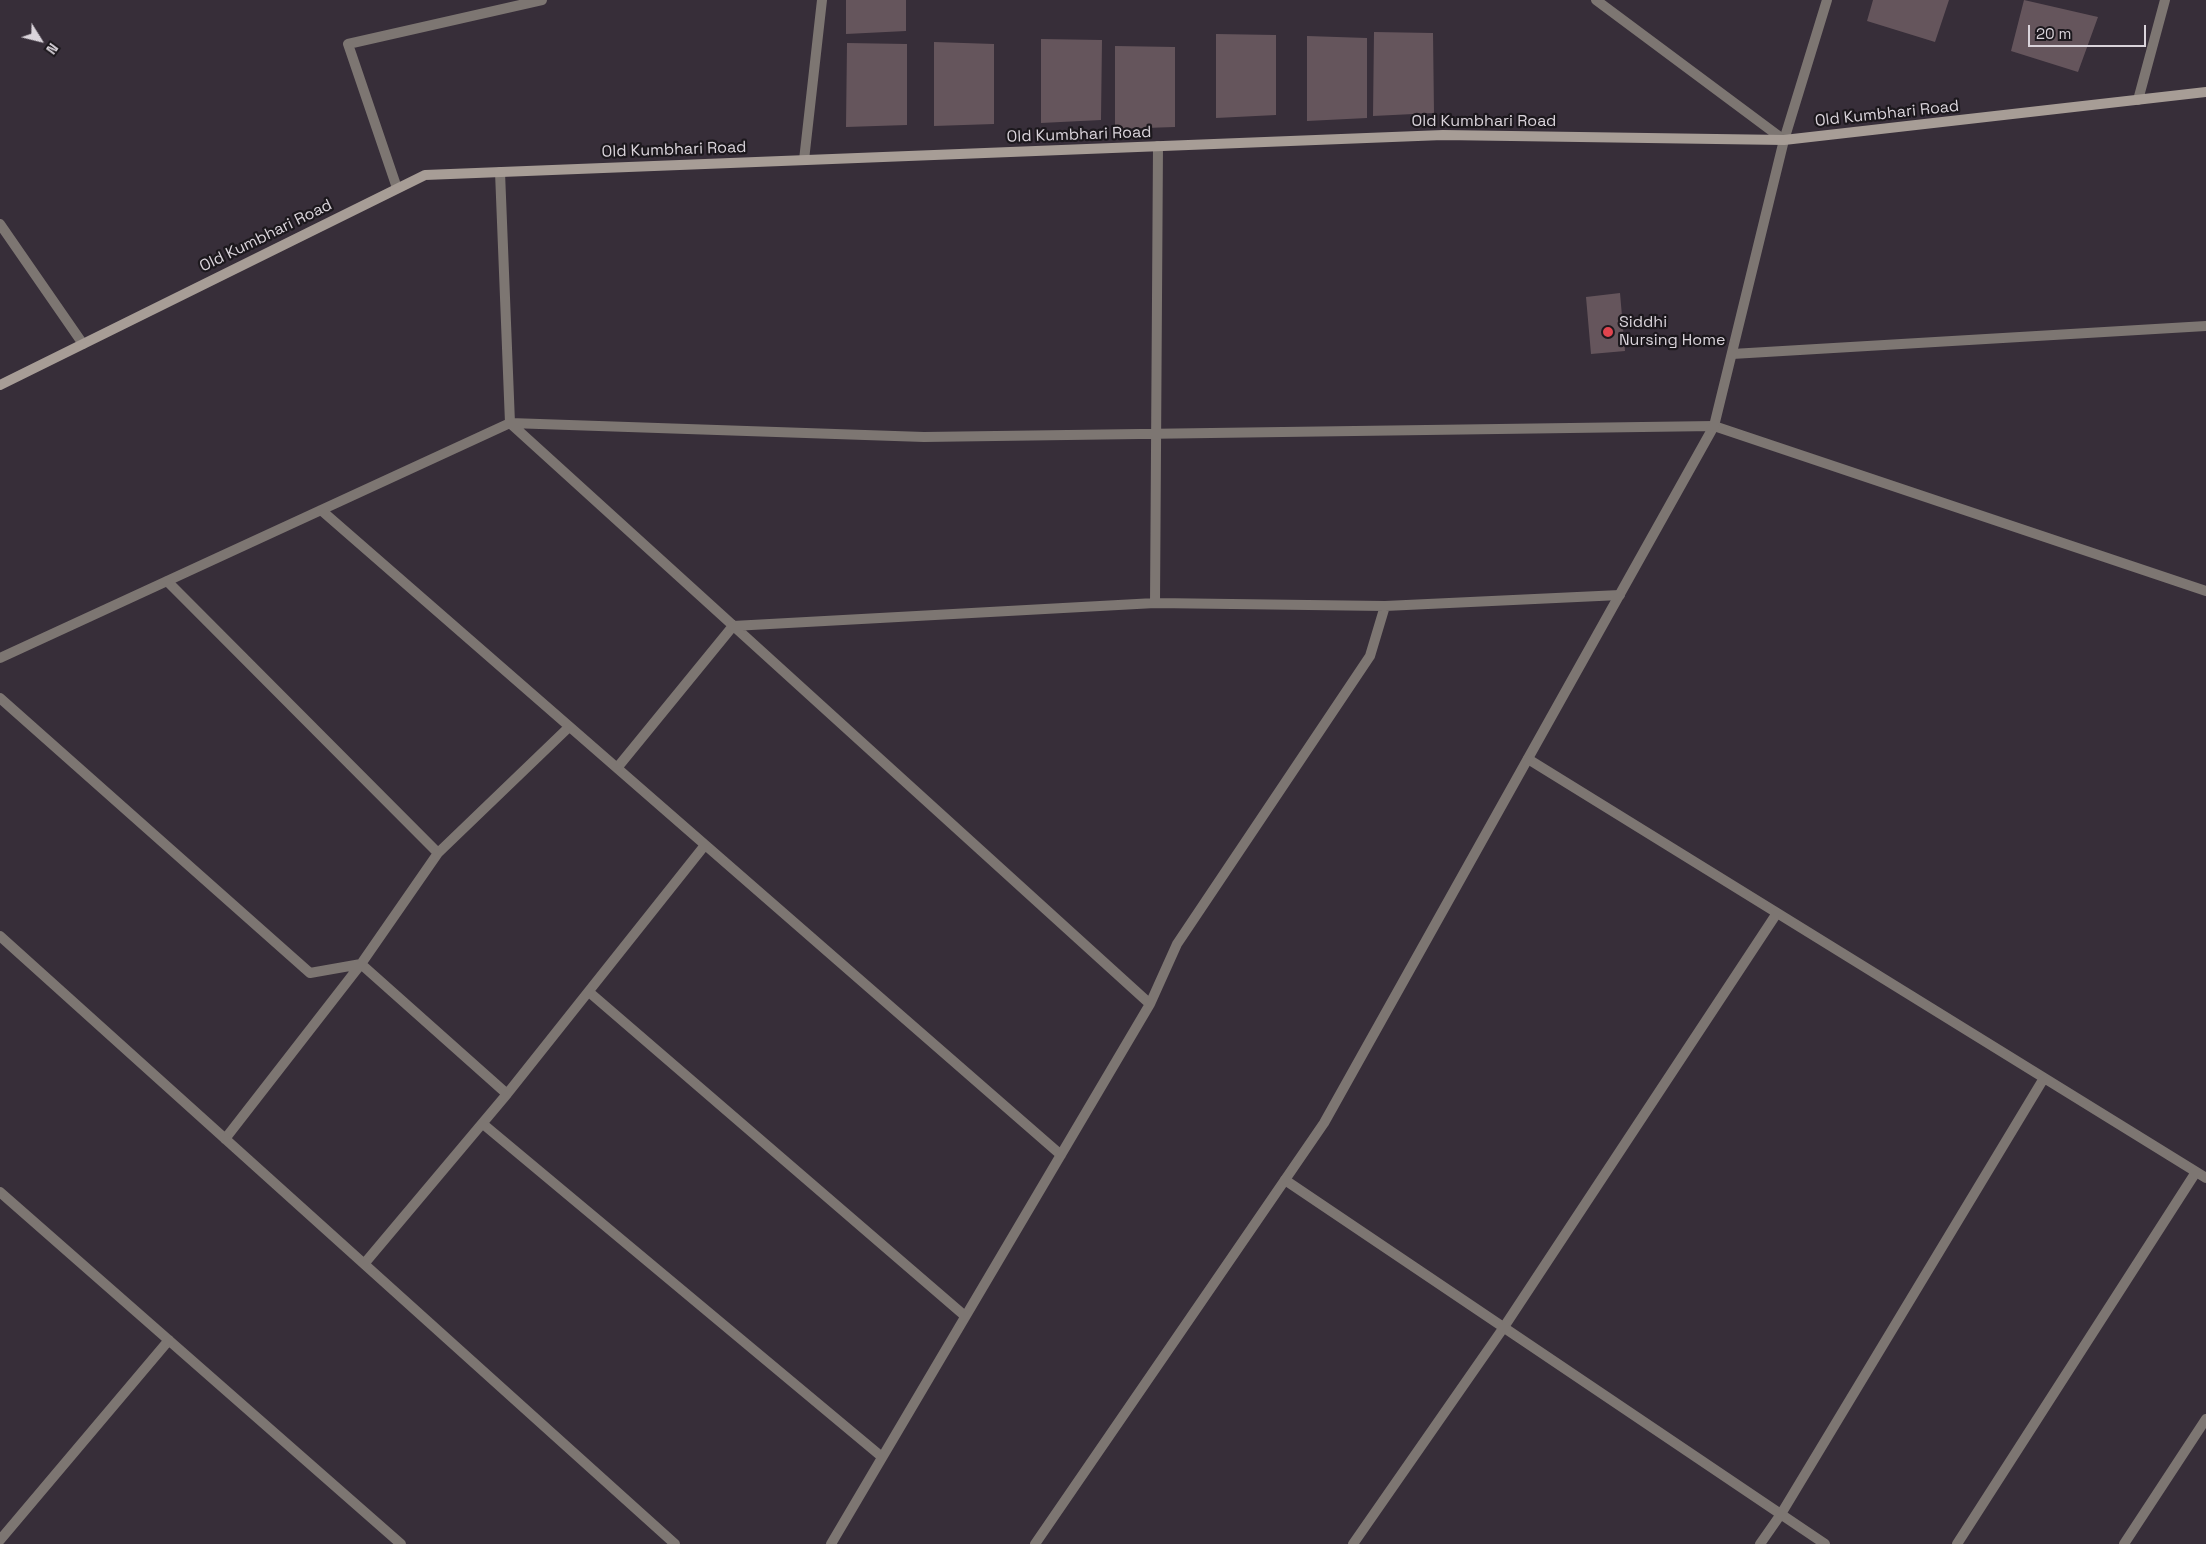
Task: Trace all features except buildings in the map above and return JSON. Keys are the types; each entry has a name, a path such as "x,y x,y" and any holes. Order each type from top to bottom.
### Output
{"main road":[{"name":"Old Kumbhari Road","path":"0,385 424,175 1443,135 1784,140 2206,92"}],"street":[{"path":"397,188 348,44 542,0"},
{"path":"804,160 822,0"},
{"path":"1596,0 1784,140"},
{"path":"1035,1544 1324,1123 1714,426 1784,140 1827,0"},
{"path":"2138,100 2165,0"},
{"path":"1155,603 1158,146"},
{"path":"500,172 510,423 1150,1004"},
{"path":"0,224 83,344"},
{"path":"1732,354 2206,326"},
{"path":"0,658 510,423 924,437 1714,426 2206,591"},
{"path":"321,510 1061,1155"},
{"path":"167,581 438,852"},
{"path":"617,768 733,626 1155,603 1386,606 1620,594"},
{"path":"831,1544 1150,1004 1177,944 1370,656 1386,606"},
{"path":"0,698 310,973 361,964"},
{"path":"225,1139 361,964 438,852 569,727"},
{"path":"1528,759 2206,1178"},
{"path":"364,1264 483,1124 705,845"},
{"path":"1353,1544 1504,1327 1777,914"},
{"path":"0,936 675,1544"},
{"path":"361,964 507,1094"},
{"path":"589,992 966,1316"},
{"path":"1760,1544 1781,1514 2044,1078"},
{"path":"483,1124 882,1457"},
{"path":"1957,1544 2196,1172"},
{"path":"1285,1180 1825,1544"},
{"path":"0,1192 401,1544"},
{"path":"0,1540 169,1340"},
{"path":"2124,1544 2206,1419"}],"place":[{"name":"Siddhi Nursing Home","path":"1608,332"}]}
